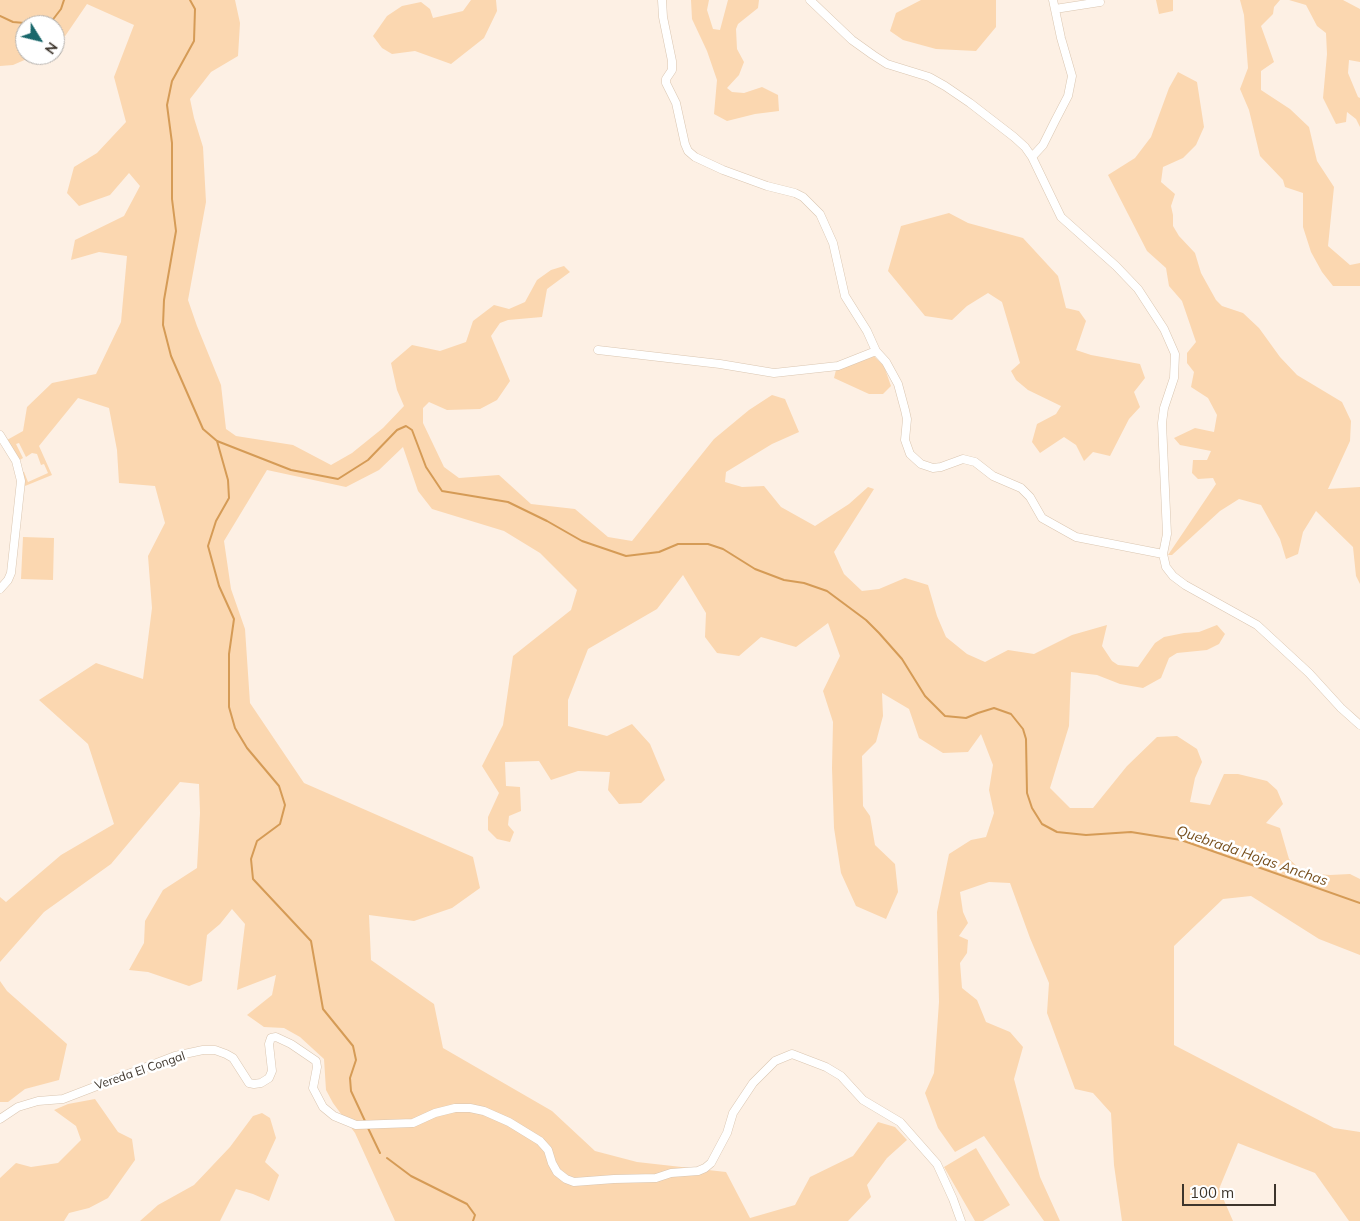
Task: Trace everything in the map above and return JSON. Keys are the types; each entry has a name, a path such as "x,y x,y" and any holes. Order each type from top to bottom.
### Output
{"street":[{"path":"662,0 663,17 672,61 672,70 666,79 666,83 676,103 688,151 695,157 713,166 766,186 803,197 820,214 833,243 845,296 867,331 876,351 886,362 898,384 907,419 905,440 910,454 921,464 933,468 963,459 975,462 993,476 1021,488 1030,497 1042,518 1076,537 1163,554"},
{"path":"810,0 852,40 873,55 894,67 929,77 970,103 1014,137 1025,147 1032,158 1061,217 1116,266 1138,289 1172,344 1175,354 1176,367 1174,378 1164,408 1162,424 1167,534 1163,554 1166,567 1173,576 1194,590 1257,625 1308,672 1341,708 1360,725"},
{"path":"1032,158 1043,145 1068,96 1072,76 1053,0"},
{"path":"1055,8 1100,2"},
{"path":"598,350 720,364 774,373 838,366 876,351"},
{"path":"0,435 16,460 21,481 11,573 0,589"},
{"name":"Vereda El Congal","path":"0,1119 18,1107 38,1101 63,1099 176,1056 203,1050 214,1050 226,1054 233,1058 249,1082 254,1084 261,1083 269,1078 272,1071 269,1044 270,1038 276,1037 316,1061 317,1067 313,1088 323,1107 334,1116 356,1125 412,1123 435,1113 455,1108 470,1108 484,1111 509,1122 540,1141 548,1150 557,1172 566,1179 574,1182 656,1178 671,1173 698,1171 711,1163 727,1133 733,1113 753,1083 775,1061 792,1054 826,1067 841,1076 863,1100 900,1122 937,1164 961,1221"}],"shaded area":[{"path":"0,0 235,0 240,23 238,56 211,72 190,99 203,147 206,202 188,300 221,385 226,429 236,436 293,445 331,465 352,453 383,428 404,406 397,390 391,363 412,345 440,351 466,342 473,321 494,305 509,309 525,302 537,280 551,270 564,266 570,272 547,289 542,317 508,320 500,323 491,336 510,381 497,400 480,409 447,410 429,402 423,408 423,423 444,467 459,478 499,475 531,504 575,509 608,537 632,541 714,439 749,410 772,395 785,399 799,432 772,444 726,472 725,482 742,487 764,486 781,507 815,526 849,504 868,487 874,489 834,552 844,574 862,591 879,589 905,578 928,585 937,616 946,637 967,654 985,662 1008,650 1034,654 1072,635 1107,625 1102,646 1112,661 1118,665 1138,667 1155,643 1164,637 1199,632 1217,625 1225,634 1219,644 1207,650 1177,653 1169,658 1161,678 1143,688 1120,684 1097,675 1071,672 1069,726 1050,788 1070,808 1093,808 1127,766 1157,737 1177,736 1197,749 1202,762 1195,778 1190,802 1210,805 1224,774 1238,774 1267,781 1277,790 1283,804 1266,823 1280,828 1289,859 1299,868 1317,874 1350,874 1360,879 1360,955 1319,939 1251,896 1223,899 1174,946 1174,1045 1334,1128 1360,1132 1360,1221 1349,1221 1315,1173 1238,1143 1219,1189 1233,1221 1122,1221 1114,1165 1111,1113 1093,1093 1075,1089 1047,1013 1049,983 1010,883 989,882 960,892 963,912 968,923 959,936 968,940 967,953 960,963 962,988 977,1000 986,1022 1010,1032 1023,1047 1014,1079 1040,1177 1060,1221 1044,1221 984,1136 955,1152 938,1128 925,1093 934,1073 939,1002 937,912 949,854 971,840 986,837 994,813 989,790 993,765 981,734 968,752 943,753 919,738 909,709 882,693 883,716 876,742 862,756 863,806 870,816 875,845 895,864 898,892 886,919 856,906 841,873 834,828 833,722 823,691 840,656 828,623 796,647 761,637 739,656 717,653 705,637 706,613 683,575 657,609 588,649 568,700 568,726 607,736 632,724 650,744 665,780 641,803 619,804 608,790 610,772 578,771 551,780 539,761 505,762 506,786 520,787 521,811 509,816 508,825 514,832 510,842 497,839 488,830 488,817 499,793 482,766 503,725 513,656 571,610 577,590 540,553 504,531 432,509 418,491 403,447 379,470 346,487 267,470 224,541 231,589 245,629 250,703 304,783 473,857 480,888 452,908 414,921 369,915 371,960 434,1004 443,1048 552,1111 595,1151 637,1162 726,1172 750,1218 795,1205 810,1177 853,1156 878,1122 895,1127 907,1140 887,1158 867,1185 871,1197 848,1221 395,1221 355,1133 326,1090 324,1059 300,1037 284,1028 264,1027 247,1015 272,995 276,975 237,990 245,924 232,909 220,924 207,935 202,981 189,986 148,972 129,970 144,943 145,921 163,890 197,868 200,813 199,784 180,782 111,864 44,912 0,962 0,897 6,902 61,855 114,824 88,744 39,700 96,663 143,679 152,608 148,556 165,523 155,486 119,483 117,450 109,408 78,398 39,446 52,475 25,486 22,472 24,472 28,482 48,473 44,464 41,465 37,454 32,453 26,457 19,443 16,444 23,458 18,461 7,440 23,431 27,407 52,383 96,374 121,322 127,256 99,252 71,260 75,240 124,216 140,186 129,173 110,195 79,206 67,193 74,167 97,153 126,122 114,77 134,25 87,4 65,36 65,15 15,15 15,64 0,66"},
{"path":"471,0 496,0 497,11 484,38 451,64 415,51 392,54 382,48 373,36 387,16 402,6 421,2 430,9 433,18 463,11"},
{"path":"691,0 709,0 707,10 713,29 720,30 728,0 759,0 758,8 738,24 736,29 737,49 744,62 739,75 727,88 732,92 744,93 762,87 778,95 779,111 755,114 727,121 714,114 717,80 707,51 692,19"},
{"path":"921,0 996,0 996,27 976,51 936,49 903,40 890,31 896,13"},
{"path":"1156,0 1173,0 1173,11 1159,14"},
{"path":"1240,0 1280,0 1274,7 1273,14 1261,26 1274,62 1261,71 1261,90 1290,109 1309,127 1317,161 1334,187 1328,246 1350,265 1360,263 1360,286 1333,286 1322,272 1311,252 1303,227 1303,193 1285,187 1283,180 1260,156 1249,110 1240,89 1248,68 1244,15"},
{"path":"1289,0 1343,0 1360,9 1360,62 1349,60 1348,73 1360,98 1360,127 1356,119 1347,112 1346,122 1336,124 1323,98 1327,54 1326,33 1317,26 1306,5"},
{"path":"1178,72 1197,82 1204,127 1196,145 1183,158 1163,167 1161,182 1175,194 1171,206 1173,226 1179,236 1195,253 1201,273 1216,300 1222,306 1243,313 1259,328 1280,357 1297,375 1342,402 1351,421 1350,441 1328,489 1360,487 1360,584 1356,576 1353,547 1316,511 1303,532 1298,554 1286,559 1280,539 1261,505 1239,499 1220,511 1172,555 1168,555 1216,484 1213,478 1198,479 1192,473 1193,460 1207,460 1211,451 1180,445 1174,438 1195,428 1214,432 1217,415 1208,398 1191,387 1194,372 1187,363 1187,353 1196,342 1182,301 1169,286 1166,268 1147,251 1108,175 1135,158 1151,137 1169,88"},
{"path":"949,213 968,223 1023,238 1058,276 1066,308 1079,311 1086,321 1076,350 1091,355 1140,364 1145,378 1134,392 1140,407 1129,419 1110,456 1093,452 1084,461 1076,445 1064,437 1040,453 1032,442 1037,424 1056,414 1061,406 1028,390 1016,380 1011,371 1020,363 1002,302 988,293 967,306 952,320 925,316 888,271 901,226"},
{"path":"874,356 884,366 891,386 883,394 869,394 834,378 836,370"},
{"path":"23,537 54,538 53,580 21,579"},
{"path":"0,981 7,991 67,1044 59,1080 25,1089 8,1102 0,1102"},
{"path":"95,1099 118,1132 132,1139 135,1160 108,1198 89,1208 69,1213 64,1221 0,1221 0,1178 16,1163 31,1167 58,1163 81,1140 76,1126 54,1110 68,1104"},
{"path":"262,1113 270,1118 276,1138 265,1162 279,1175 269,1201 236,1189 220,1221 140,1221 158,1205 194,1185 230,1147 253,1116"},
{"path":"976,1148 1010,1205 983,1221 975,1221 944,1167"}],"waterway":[{"name":"Quebrada Hojas Anchas","path":"0,16 13,22 36,24 51,22 61,9 64,0"},
{"name":"Quebrada Hojas Anchas","path":"190,0 195,9 194,41 172,81 167,105 172,143 172,199 176,231 164,300 163,325 171,356 203,429 217,441 291,470 338,479 368,460 397,430 406,426 412,430 426,467 442,491 508,502 582,541 626,556 659,552 678,544 708,544 723,549 755,569 784,580 804,583 827,591 866,620 879,633 902,659 925,696 945,716 966,718 994,708 1011,714 1023,729 1026,739 1027,793 1032,808 1042,824 1057,832 1086,835 1131,832 1181,840 1360,903"},
{"path":"217,441 228,480 229,498 216,521 208,546 219,586 234,619 229,654 229,707 235,728 247,748 279,786 285,805 280,824 257,841 251,859 253,879 311,941 323,1009 353,1046 356,1060 350,1078 351,1091 365,1121"},
{"path":"368,1128 380,1153"},
{"path":"387,1158 411,1176 467,1204 475,1215 473,1221"}]}
